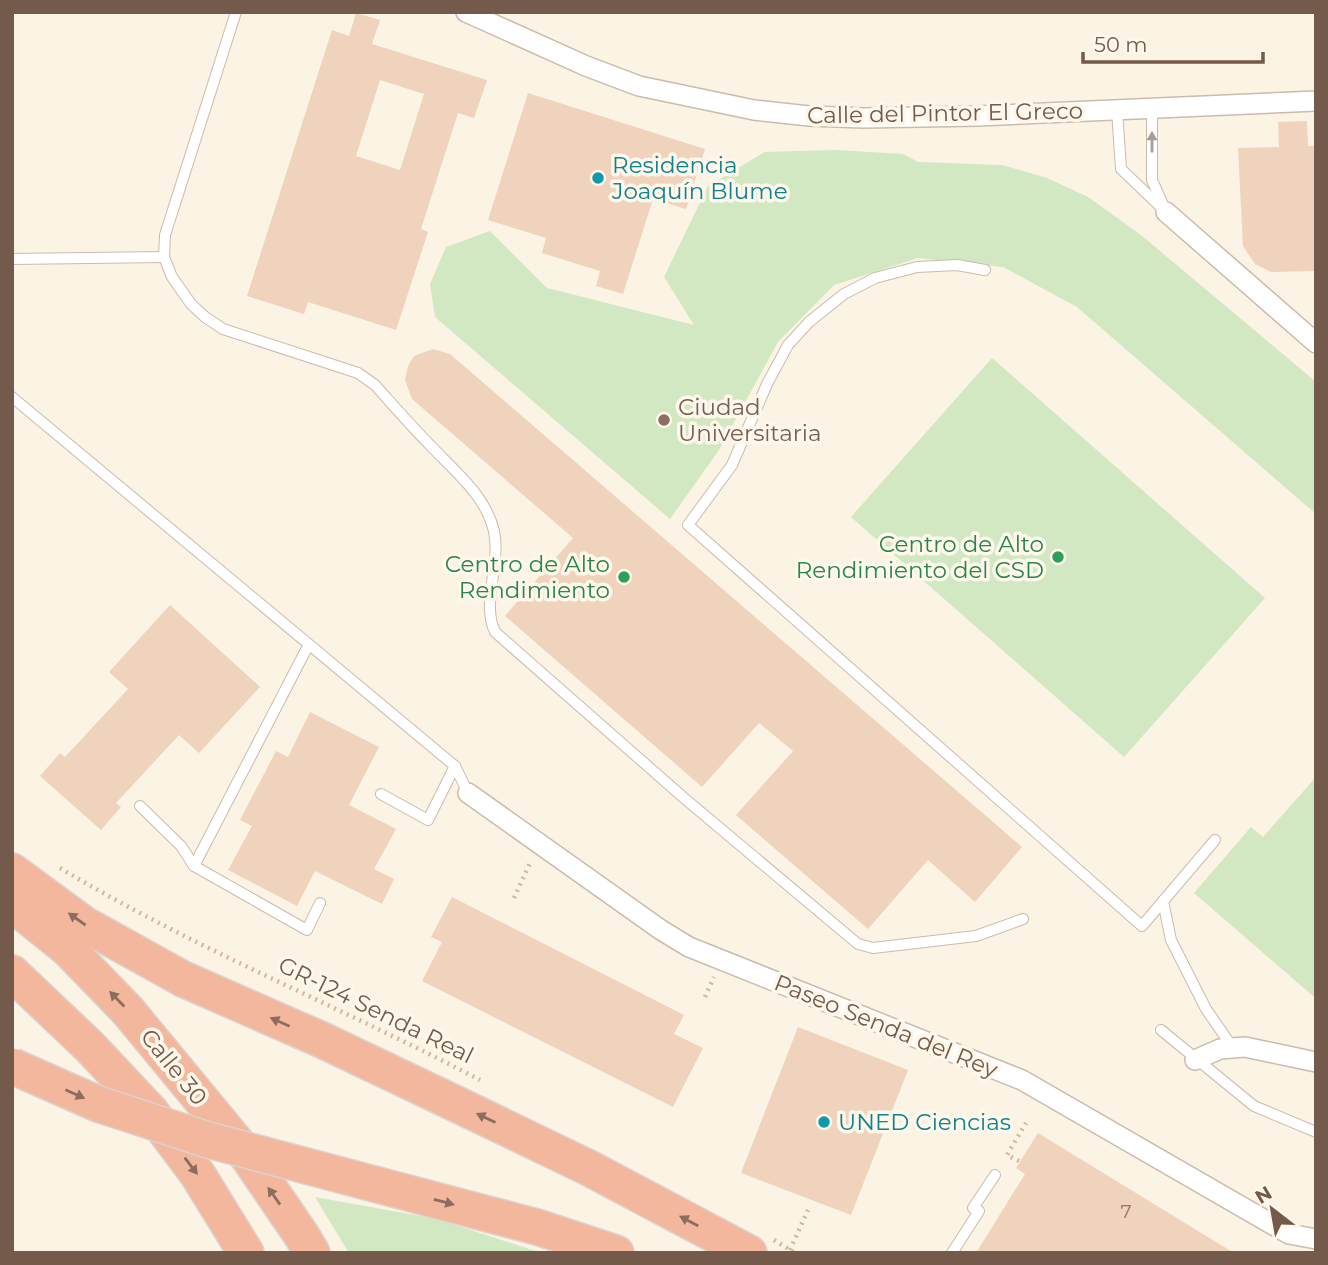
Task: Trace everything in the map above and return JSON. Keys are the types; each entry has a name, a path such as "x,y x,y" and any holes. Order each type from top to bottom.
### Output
{"highway":[{"path":"12,872 84,924 183,979 321,1040 589,1168 749,1253"},
{"name":"Calle 30","path":"12,904 68,949 128,1011 246,1154 312,1253"},
{"name":"Calle 30","path":"12,973 90,1047 151,1112 198,1175 246,1253"},
{"path":"12,1066 98,1104 196,1136 537,1227 615,1253"}],"street":[{"name":"Calle del Pintor El Greco","path":"466,12 586,66 639,86 754,110 809,116 863,118 1316,101"},
{"path":"1166,212 1316,343"},
{"name":"Paseo Senda del Rey","path":"468,793 689,947 1022,1080 1289,1234 1316,1240"},
{"path":"1195,1060 1220,1049 1245,1047 1316,1062"}],"lane":[{"path":"236,12 165,235 164,257 172,277 191,303 223,329 358,373 375,385 471,487 485,507 494,531 496,563 489,619 495,632 684,798 858,944 873,948 976,936 1023,919"},
{"path":"1152,109 1152,180 1166,212"},
{"path":"1117,110 1121,169 1166,212"},
{"path":"12,259 164,257"},
{"path":"985,270 957,265 917,267 875,278 844,294 809,322 788,345 777,365 732,465 688,525 1142,926 1216,840"},
{"path":"12,397 455,766 468,793"},
{"path":"194,866 308,646"},
{"path":"380,794 428,820 455,766"},
{"path":"140,806 181,846 194,866 307,930 320,903"},
{"path":"1163,901 1171,940 1206,1009 1233,1048"},
{"path":"1161,1030 1254,1107 1316,1132"},
{"path":"952,1253 979,1211 973,1208 995,1175"}],"path":[{"path":"514,898 532,859"},
{"name":"GR-124 Senda Real","path":"57,866 104,894 207,947 481,1081"},
{"path":"1019,1161 1007,1155 1026,1123"},
{"path":"790,1250 808,1210"}],"green space":[{"path":"835,150 903,154 918,162 1002,165 1047,178 1088,197 1141,235 1316,382 1316,514 1077,307 1003,267 918,258 834,285 778,342 719,450 670,519 435,317 430,284 446,247 490,231 547,288 694,325 664,277 708,186 765,152"},
{"name":"Centro de Alto Rendimiento del CSD","path":"992,358 1265,598 1124,757 851,517"},
{"path":"1316,777 1316,993 1313,996 1194,893 1251,827 1263,837"},
{"path":"315,1197 437,1219 542,1253 349,1253"}],"building":[{"name":"Residencia Joaquín Blume","path":"356,13 380,20 372,44 487,80 474,118 458,113 421,229 428,232 396,330 308,302 304,314 247,296 332,30 349,36","holes":["380,80 424,94 400,170 356,156"]},
{"path":"528,93 705,149 686,209 653,199 623,294 596,286 600,271 542,253 546,238 488,220"},
{"path":"1307,121 1308,146 1316,146 1316,271 1271,272 1255,264 1243,246 1238,148 1279,147 1278,122"},
{"name":"Centro de Alto Rendimiento","path":"433,349 450,354 1022,847 975,902 928,860 868,929 736,815 793,751 759,723 702,787 505,616 573,538 412,399 405,380 408,366 414,356"},
{"path":"170,605 260,687 199,753 179,735 116,803 121,807 101,830 40,776 60,753 65,757 128,689 109,672"},
{"path":"310,712 379,747 349,805 396,829 374,869 394,879 382,904 315,871 297,906 228,870 252,826 240,820 276,751 288,757"},
{"path":"452,897 684,1015 674,1034 703,1048 673,1107 422,981 442,942 431,937"},
{"name":"UNED Ciencias","path":"798,1027 908,1070 851,1215 741,1173"},
{"path":"1038,1133 1234,1253 976,1253 1025,1174 1016,1168"}],"place":[{"name":"Residencia Joaquín Blume","path":"598,178"},
{"name":"Ciudad Universitaria","path":"664,420"},
{"name":"Centro de Alto Rendimiento del CSD","path":"1058,557"},
{"name":"Centro de Alto Rendimiento","path":"624,577"},
{"name":"UNED Ciencias","path":"824,1122"}]}
